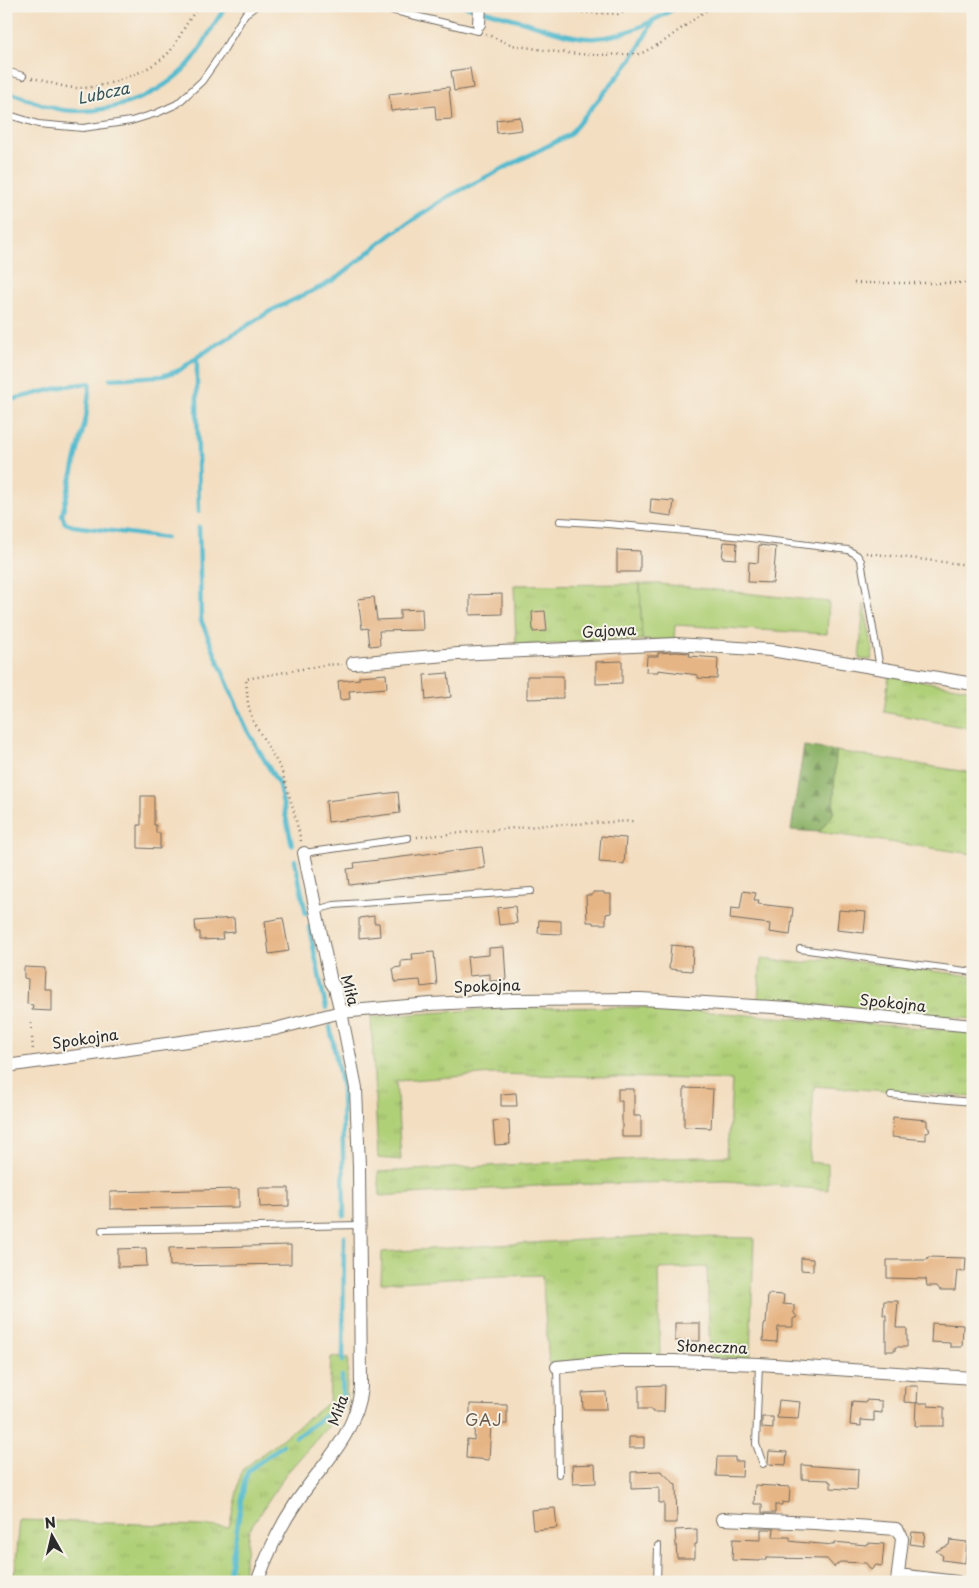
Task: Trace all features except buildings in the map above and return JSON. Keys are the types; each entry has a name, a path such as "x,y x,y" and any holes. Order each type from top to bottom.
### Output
{"street":[{"path":"478,28 480,6"},
{"name":"Gajowa","path":"353,663 458,654 676,644 771,650 973,684"},
{"name":"Miła","path":"257,1582 276,1535 295,1504 344,1439 353,1421 359,1402 362,1347 356,1088 341,1012 335,988 331,982 304,853"},
{"name":"Spokojna","path":"6,1066 275,1029 341,1012 503,1000 641,999 788,1008 973,1026"},
{"name":"Słoneczna","path":"557,1367 622,1361 760,1364 973,1378"},
{"path":"722,1519 890,1528 898,1531 901,1535 902,1543 897,1579 957,1582"}],"lane":[{"path":"6,114 38,124 82,128 131,121 164,110 177,104 202,81 224,51 245,14 256,6"},
{"path":"374,6 478,28"},
{"path":"6,71 23,76"},
{"path":"560,521 628,525 757,538 848,550 857,555 861,560 880,668"},
{"path":"304,853 408,838"},
{"path":"316,910 334,906 531,890"},
{"path":"800,949 973,972"},
{"path":"892,1094 973,1102"},
{"path":"102,1230 360,1225"},
{"path":"760,1364 756,1444 763,1464"},
{"name":"Słoneczna","path":"557,1367 559,1474"},
{"path":"657,1582 658,1546"}],"path":[{"path":"23,76 77,88 119,81 159,63 170,50 192,14 201,6"},
{"path":"543,6 570,12 618,14 642,6"},
{"path":"478,28 512,45 591,55 640,54 663,42 712,6"},
{"path":"854,283 973,283"},
{"path":"968,565 973,529"},
{"path":"857,555 868,553 973,565"},
{"path":"304,853 281,769 253,721 248,704 246,679 324,665 353,663"},
{"path":"408,838 548,825 635,821"},
{"path":"31,1023 34,1062"}],"green space":[{"path":"640,584 642,640 516,646 514,585"},
{"path":"640,584 660,584 829,602 827,634 675,625 674,640 642,640"},
{"path":"864,604 873,650 871,660 859,659"},
{"path":"889,675 973,690 973,729 884,712"},
{"path":"804,746 836,751 833,814 819,832 791,830"},
{"path":"836,751 973,773 973,854 819,832 833,814"},
{"path":"827,958 973,976 973,1019 758,1000 761,959 801,963"},
{"path":"643,1007 973,1032 973,1097 814,1086 809,1162 828,1164 828,1190 727,1181 552,1185 380,1196 378,1172 561,1162 728,1156 732,1080 494,1074 396,1081 401,1160 378,1158 371,1017 503,1008"},
{"path":"647,1236 754,1238 750,1358 710,1358 707,1267 658,1269 660,1355 623,1354 549,1364 542,1275 381,1283 382,1252"},
{"path":"331,1357 348,1358 346,1406 285,1475 249,1530 242,1582 6,1582 6,1572 15,1572 20,1520 229,1527 242,1470 329,1402"}],"waterway":[{"name":"Lubcza","path":"6,91 49,107 76,111 109,108 126,104 156,90 183,70 194,58 227,6"},
{"name":"Lubcza","path":"465,6 560,33 588,38 607,37 629,31 649,23 678,6"},
{"path":"199,512 197,357 272,310 338,277 392,234 447,197 569,135 628,64 653,21"},
{"path":"110,379 162,376 180,370 197,357"},
{"path":"90,383 86,418 62,515 65,523 73,526 166,538"},
{"path":"6,401 66,386 90,383"},
{"path":"199,527 201,620 246,728 279,785 292,845"},
{"path":"295,860 306,914"},
{"path":"309,927 326,1008"},
{"path":"330,1027 342,1088 344,1216"},
{"path":"343,1361 344,1236"},
{"path":"340,1406 343,1404 342,1376"},
{"path":"296,1437 325,1416"},
{"path":"228,1582 248,1471 283,1445"}],"district":[{"name":"GAJ","path":"484,1419"}]}
